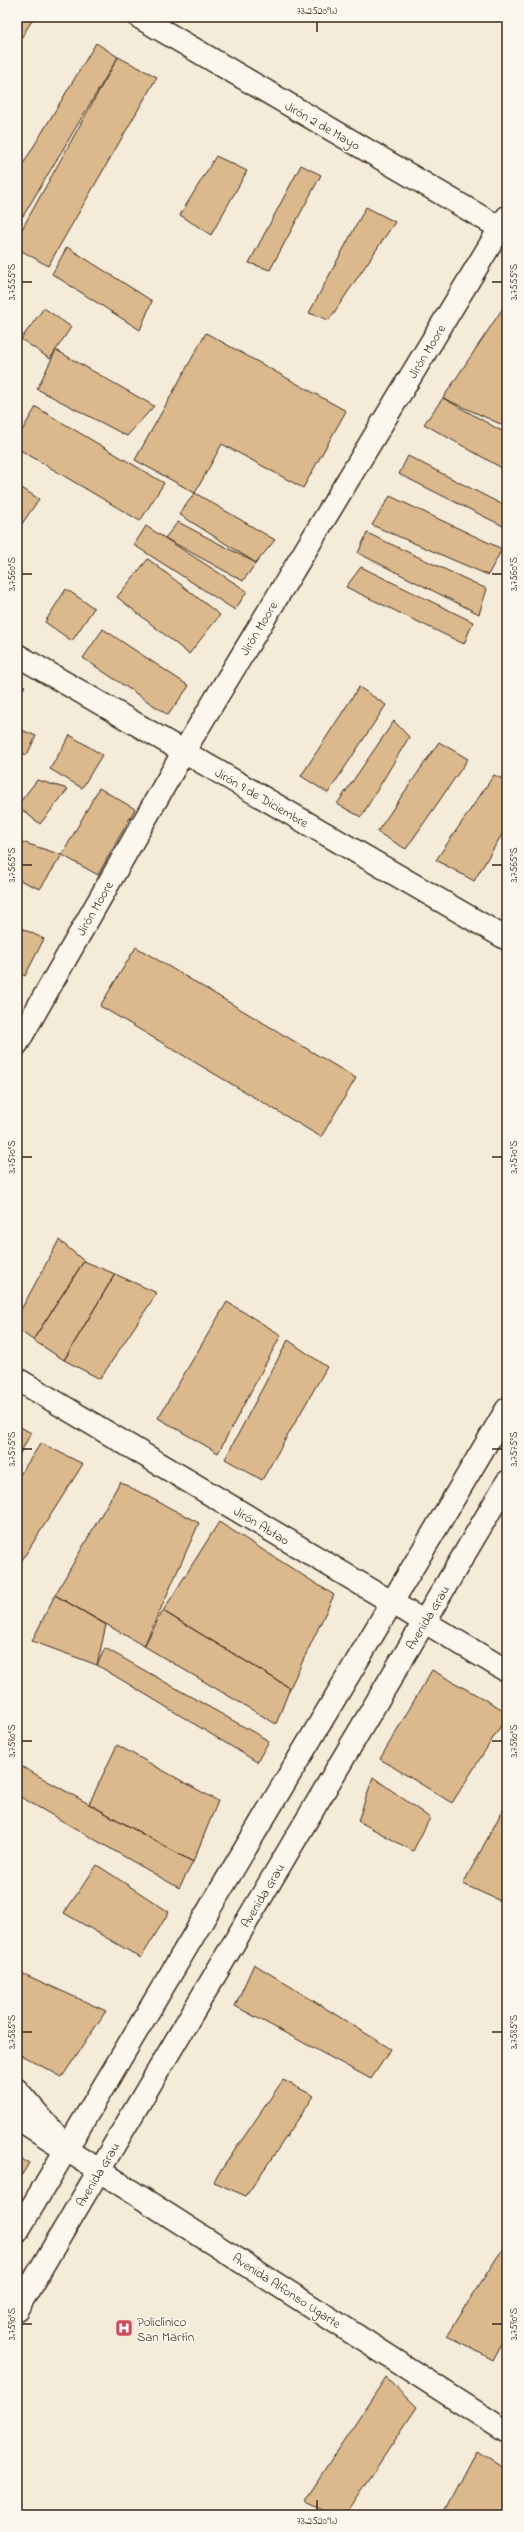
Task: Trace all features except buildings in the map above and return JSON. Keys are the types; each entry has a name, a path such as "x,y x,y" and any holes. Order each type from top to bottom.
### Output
{"main road":[{"name":"Jirón 2 de Mayo","path":"139,17 505,225"},
{"name":"Jirón Moore","path":"17,1044 184,751 505,225"},
{"name":"Jirón 9 de Diciembre","path":"17,655 507,939"},
{"name":"Jirón Abtao","path":"17,1379 507,1671"},
{"path":"17,2232 393,1604 507,1409"},
{"name":"Avenida Grau","path":"17,2309 507,1482"},
{"name":"Avenida Alfonso Ugarte","path":"17,2090 68,2149"},
{"name":"Avenida Alfonso Ugarte","path":"17,2118 68,2149 507,2432"}],"place":[{"name":"Policlínico San Martín","path":"124,2328"}]}
